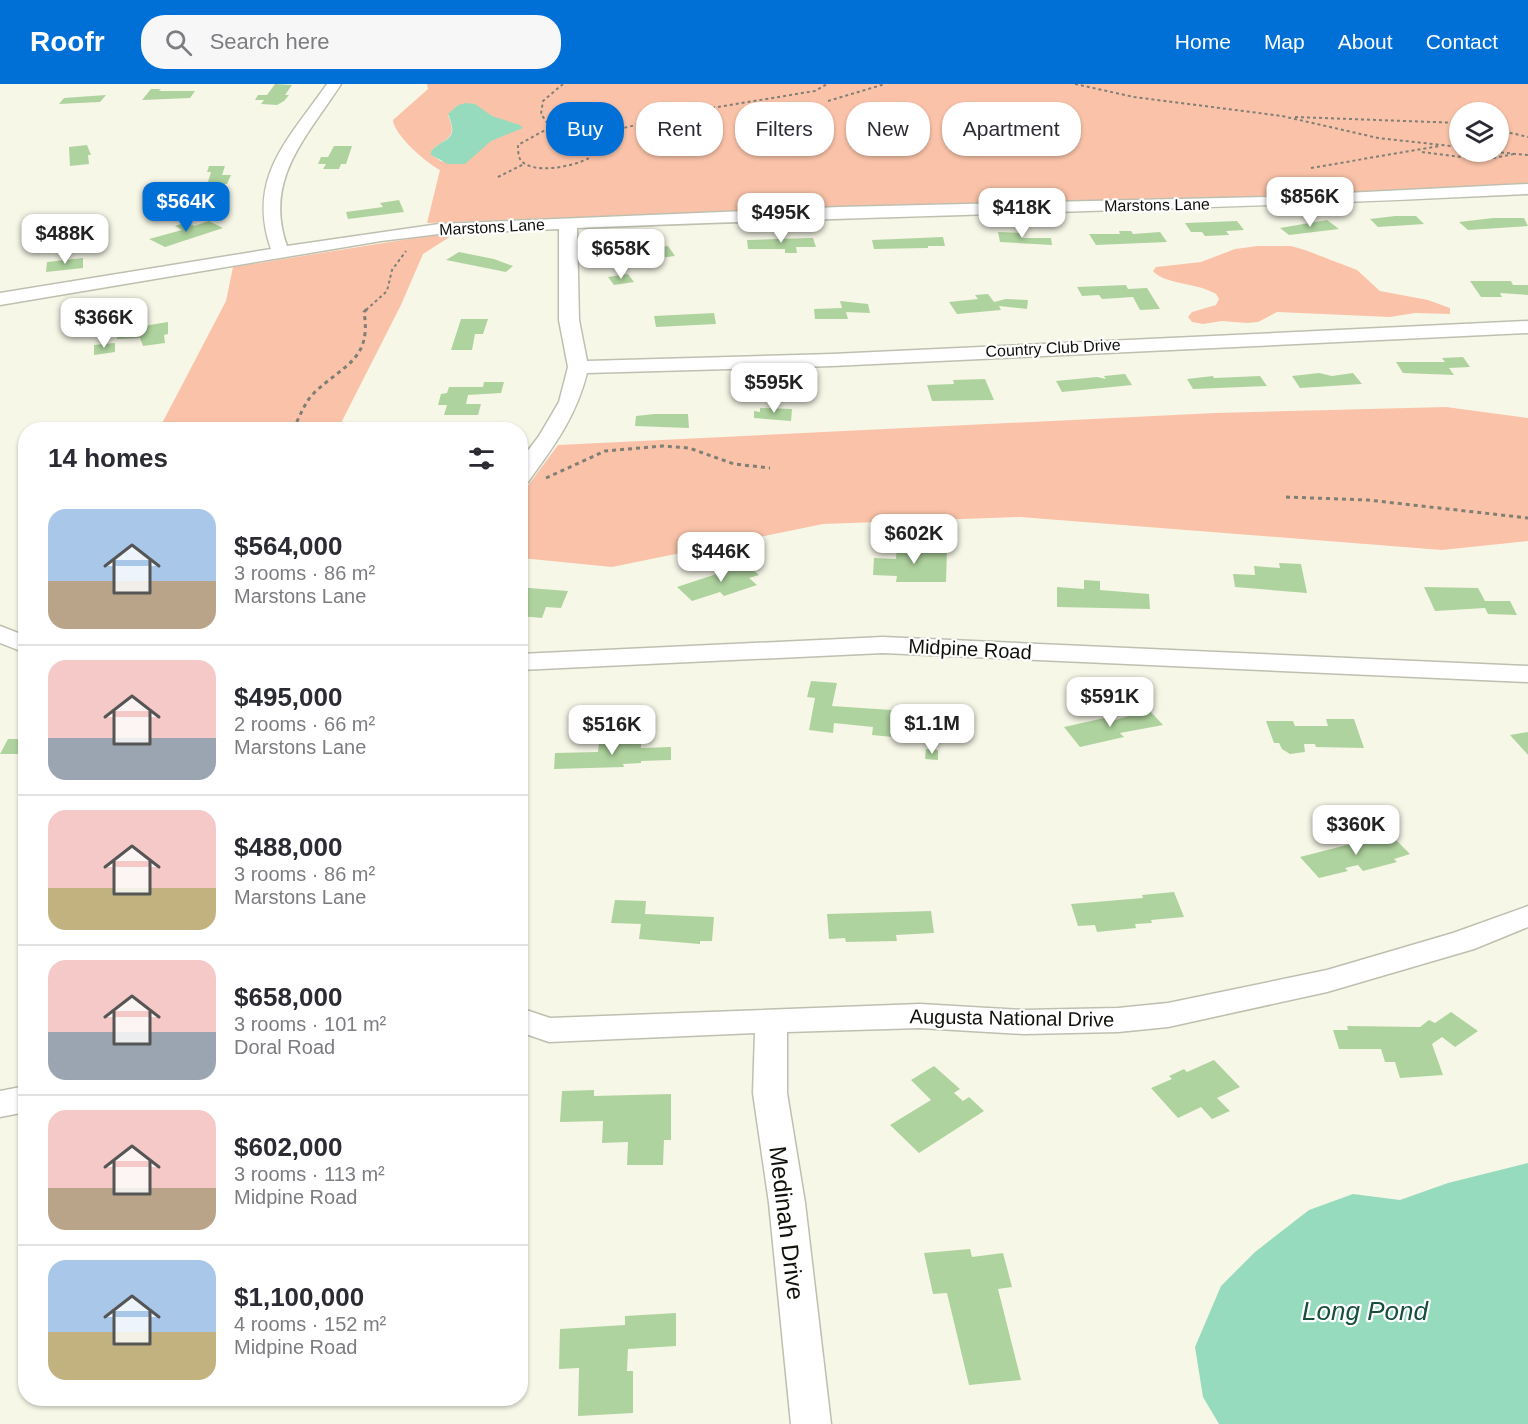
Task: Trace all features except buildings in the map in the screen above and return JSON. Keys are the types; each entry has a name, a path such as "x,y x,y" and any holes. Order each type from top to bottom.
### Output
{"street":[{"path":"281,253 270,229 272,184 279,165 334,84"},
{"name":"Marstons Lane","path":"0,300 381,236 439,229 830,212 1266,202 1528,189"},
{"path":"530,478 569,402 578,367 569,320 568,224"},
{"name":"Country Club Drive","path":"578,367 832,360 1528,327"},
{"path":"0,633 18,642"},
{"name":"Midpine Road","path":"528,662 883,645 1528,674"},
{"name":"Augusta National Drive","path":"528,1023 549,1030 920,1016 1024,1022 1094,1021 1168,1015 1327,981 1463,941 1528,916"},
{"name":"Medinah Drive","path":"771,1022 770,1093 787,1203 811,1424"},
{"path":"0,1104 18,1101"}],"path":[{"path":"524,164 520,159 519,145 547,129 548,124 541,114 543,101 563,84"},
{"path":"498,177 524,164 549,168 575,165 589,158 587,142 596,135 687,112 815,91 827,84"},
{"path":"828,101 885,84"},
{"path":"1075,84 1134,97 1282,116 1449,123"},
{"path":"1282,116 1358,134 1449,146"},
{"path":"1509,133 1528,137"},
{"path":"1311,168 1443,145"},
{"path":"1415,151 1484,160 1514,154"},
{"path":"1509,153 1528,155"},
{"path":"296,422 307,401 341,374 357,355 369,328 364,312 387,291 392,270 398,261 420,238 439,229"},
{"path":"530,478 558,475 590,456 605,451 663,446 689,448 734,464 770,468"},
{"path":"1287,497 1368,500 1528,518"}],"shaded area":[{"path":"427,84 1528,84 1528,183 1297,196 924,204 427,223 440,170 419,155 405,141 393,120 428,89","holes":["458,105 474,105 442,162 432,155 431,151 446,140 451,133 448,115"]},
{"path":"459,231 423,254 401,305 342,422 163,422 226,301 233,267"},
{"path":"1291,246 1305,250 1357,270 1380,291 1428,300 1450,308 1450,314 1415,313 1390,317 1277,312 1258,322 1222,321 1203,324 1192,322 1188,317 1192,312 1216,305 1219,299 1216,294 1199,287 1165,279 1153,271 1156,267 1201,262 1235,249"},
{"path":"1446,407 1528,418 1528,541 1442,550 1020,517 823,524 612,567 528,559 528,486 558,445 1215,413"}],"water":[{"path":"475,104 492,116 523,128 491,141 465,164 448,164 431,155 431,151 452,134 448,114 458,105"},
{"name":"Long Pond","path":"1528,1163 1528,1424 1219,1424 1203,1397 1195,1347 1221,1286 1255,1252 1309,1210 1353,1194 1400,1200 1448,1183"}]}
